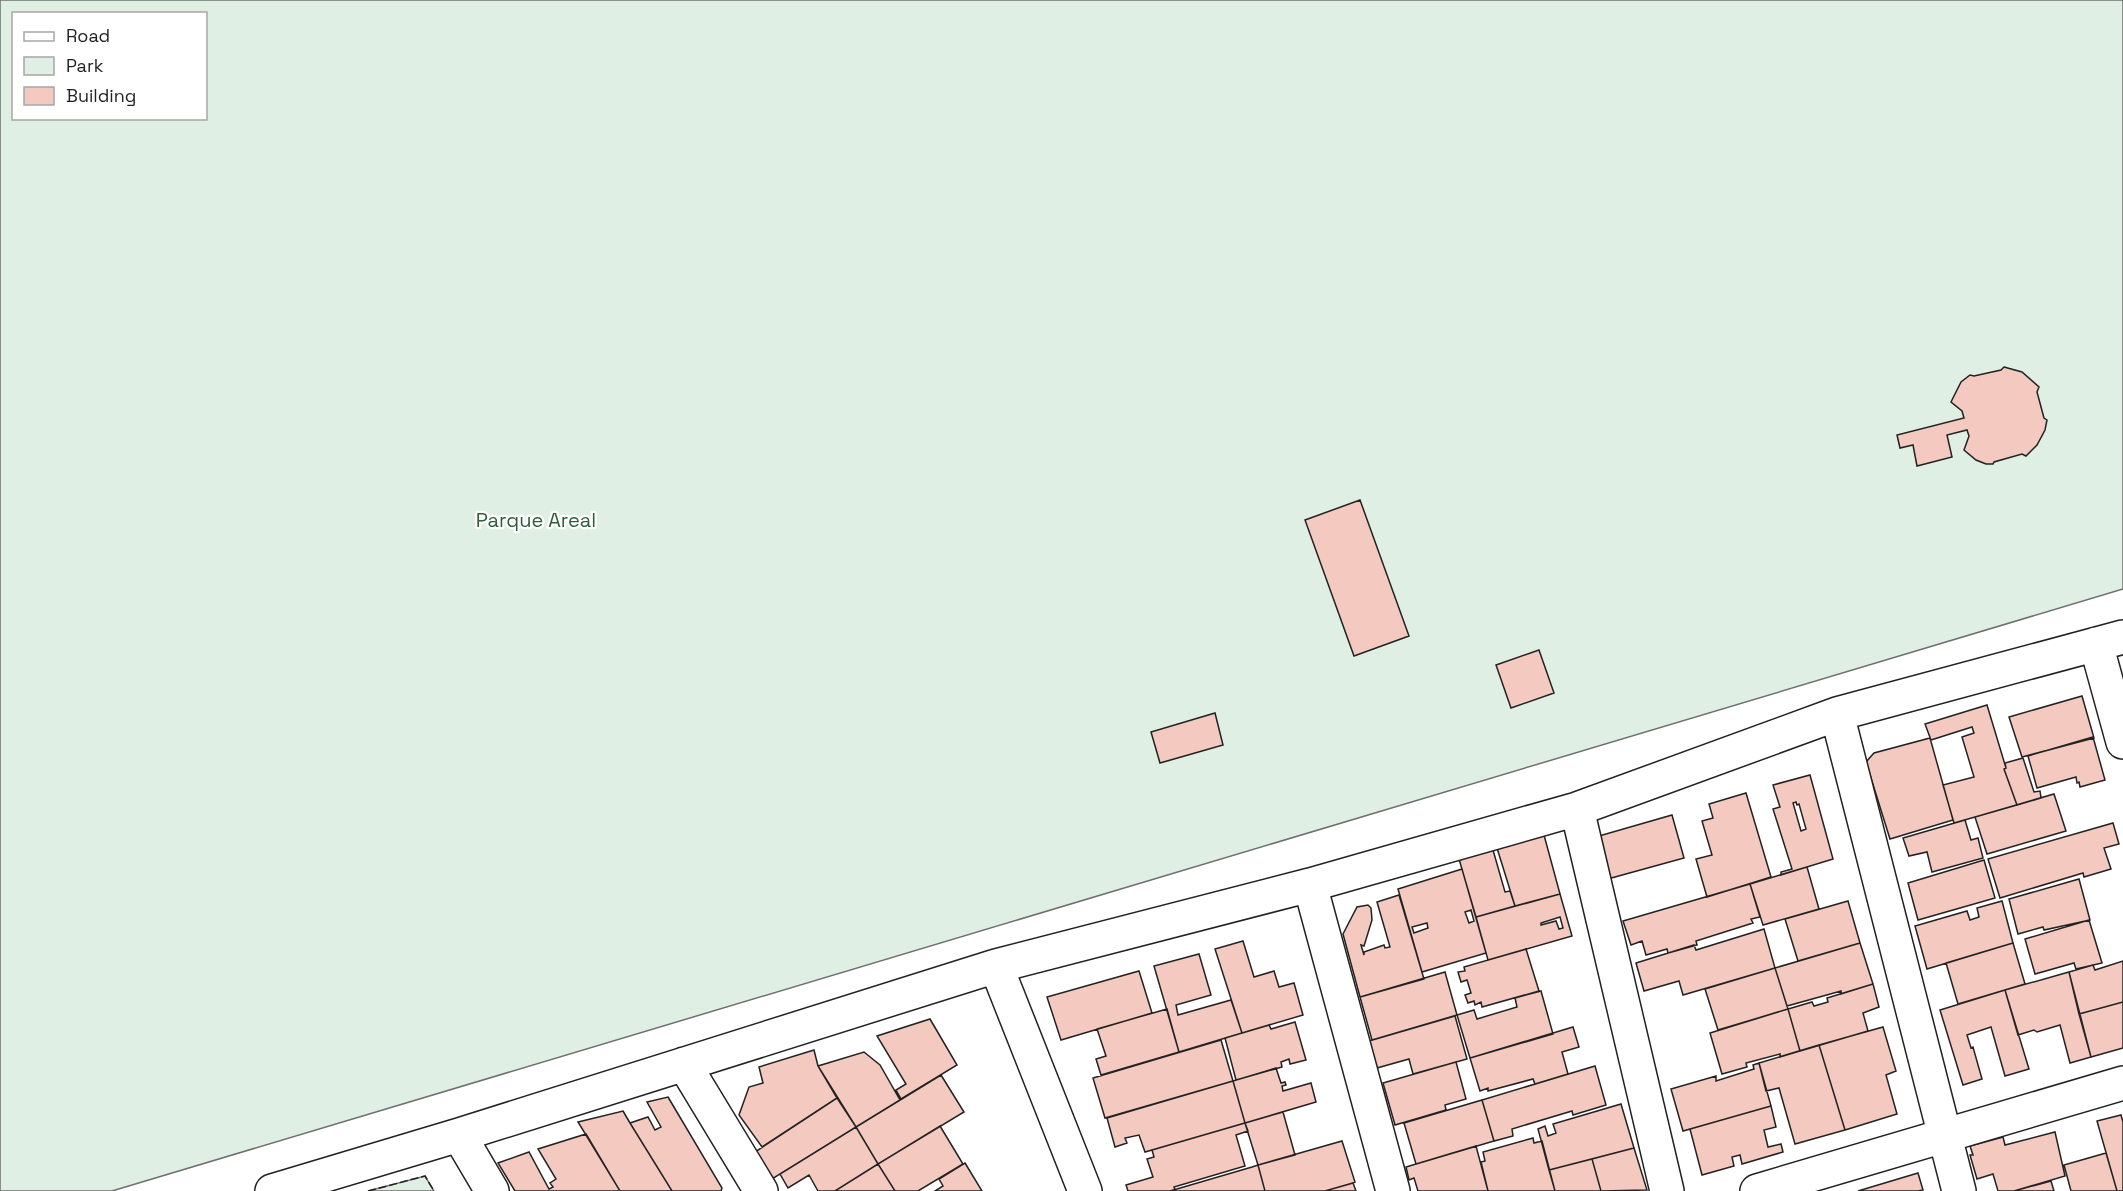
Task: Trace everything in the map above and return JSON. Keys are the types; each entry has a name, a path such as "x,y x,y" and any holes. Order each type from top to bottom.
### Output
{"street":[{"path":"272,1191 459,1135 996,966 1310,885 1577,809 1837,714 2110,641 2123,742"},
{"path":"1837,714 1959,1191"},
{"path":"1577,809 1667,1191"},
{"path":"1310,885 1393,1191"},
{"path":"996,966 1085,1191"},
{"path":"684,1064 761,1191"},
{"path":"1757,1191 2123,1083"},
{"path":"459,1135 492,1191"}],"green space":[{"name":"Parque Areal","path":"0,0 2123,0 2123,589 112,1191 0,1191"},
{"path":"425,1176 434,1191 368,1191"}],"building":[{"path":"2004,367 2022,372 2039,387 2037,392 2044,418 2047,420 2045,430 2037,445 2026,456 2022,454 1993,464 1976,460 1964,450 1969,436 1967,430 1947,435 1952,457 1917,466 1913,445 1900,448 1897,435 1964,418 1962,411 1951,402 1961,382 1970,375 2001,370"},
{"path":"1360,500 1409,636 1354,656 1305,520"},
{"path":"1539,650 1554,693 1511,708 1496,665"},
{"path":"2082,696 2094,738 2022,757 2009,717"},
{"path":"1987,705 2006,768 2004,769 2017,805 1954,823 1943,785 1974,777 1962,737 1974,733 1972,727 1931,740 1925,724"},
{"path":"1215,713 1223,745 1160,763 1151,732"},
{"path":"2093,737 2105,780 2080,787 2076,777 2037,788 2028,756"},
{"path":"1930,738 1953,820 1890,839 1866,762 1874,753"},
{"path":"2023,758 2034,792 2040,791 2041,798 2017,805 2004,769 2006,768 2005,763"},
{"path":"1810,775 1833,859 1781,875 1781,872 1792,869 1773,809 1780,807 1773,785","holes":["1796,802 1797,805 1799,804 1806,829 1801,831 1793,803"]},
{"path":"1746,793 1771,877 1707,897 1696,859 1712,855 1702,821 1713,818 1709,804"},
{"path":"2054,794 2066,831 1987,854 1975,817"},
{"path":"1672,815 1684,858 1604,880 1592,838"},
{"path":"1965,820 1971,840 1978,838 1983,858 1932,872 1927,852 1909,856 1903,838"},
{"path":"2113,823 2119,844 2104,848 2111,869 2084,877 2083,873 2000,898 1988,859"},
{"path":"1544,835 1560,894 1515,906 1497,848"},
{"path":"1493,850 1505,892 1510,891 1515,906 1476,917 1459,859"},
{"path":"1984,860 1995,898 1918,920 1908,883"},
{"path":"1807,867 1819,909 1763,925 1750,884"},
{"path":"1462,869 1486,953 1422,972 1398,889","holes":["1471,910 1474,921 1469,923 1465,912","1427,923 1428,928 1414,933 1412,927"]},
{"path":"2079,879 2090,920 2044,930 2043,927 2018,934 2009,899"},
{"path":"1750,884 1760,917 1751,919 1753,923 1696,941 1697,945 1668,953 1667,949 1646,955 1642,941 1631,945 1623,921"},
{"path":"1560,894 1572,936 1488,960 1476,917","holes":["1560,917 1563,928 1559,929 1556,921 1541,925 1541,923"]},
{"path":"1399,895 1424,979 1360,997 1343,934 1357,907 1368,905 1371,908 1372,920 1364,946 1361,945 1364,955 1364,952 1384,945 1385,948 1390,947 1377,902"},
{"path":"1848,901 1860,943 1798,961 1785,919"},
{"path":"2002,901 2013,943 1927,969 1915,926 1967,911 1970,920 1979,917 1977,908"},
{"path":"2089,920 2102,963 2076,969 2074,963 2035,974 2025,939"},
{"path":"1764,929 1775,968 1683,995 1679,981 1644,991 1636,963 1694,945 1696,950"},
{"path":"1243,941 1254,977 1274,971 1279,987 1294,983 1303,1015 1242,1033 1215,949"},
{"path":"1860,943 1873,984 1787,1006 1775,968"},
{"path":"2013,943 2025,984 1958,1004 1946,963"},
{"path":"1526,949 1539,991 1482,1007 1481,1002 1475,1005 1474,1001 1468,1003 1465,995 1471,993 1467,980 1461,982 1458,972 1465,971 1464,967"},
{"path":"1199,954 1211,995 1176,1005 1178,1015 1231,1000 1242,1033 1179,1052 1154,966"},
{"path":"2123,961 2123,1002 2079,1014 2069,972 2093,965 2095,970"},
{"path":"1775,968 1788,1009 1718,1030 1705,989"},
{"path":"1139,971 1152,1013 1061,1040 1047,997"},
{"path":"1445,972 1457,1015 1372,1040 1360,997"},
{"path":"2069,972 2091,1057 2070,1063 2060,1025 2018,1035 2005,990"},
{"path":"1873,984 1879,1007 1863,1013 1868,1031 1800,1051 1788,1009 1812,1002 1814,1006 1828,1002 1827,998"},
{"path":"2005,990 2029,1069 2005,1076 1991,1027 1967,1035 1971,1048 1973,1047 1982,1079 1963,1085 1940,1010"},
{"path":"1541,991 1553,1034 1470,1058 1457,1015 1474,1010 1477,1019 1517,1007 1515,998"},
{"path":"2123,1002 2123,1048 2091,1057 2079,1014"},
{"path":"1167,1009 1179,1052 1101,1075 1096,1059 1106,1056 1097,1029"},
{"path":"1788,1009 1800,1051 1746,1063 1747,1067 1722,1074 1710,1033"},
{"path":"1455,1016 1467,1059 1413,1074 1409,1059 1377,1068 1369,1041"},
{"path":"930,1019 957,1065 901,1099 896,1090 906,1084 877,1036"},
{"path":"1295,1022 1306,1060 1290,1064 1289,1059 1281,1062 1282,1067 1236,1080 1225,1038 1269,1025 1271,1029"},
{"path":"1573,1027 1579,1047 1562,1052 1568,1074 1535,1084 1533,1079 1480,1091 1470,1058"},
{"path":"1883,1027 1896,1071 1886,1075 1897,1114 1845,1130 1819,1045"},
{"path":"1221,1040 1233,1081 1105,1118 1093,1078"},
{"path":"1819,1045 1845,1130 1795,1144 1779,1088 1766,1091 1759,1063"},
{"path":"814,1050 818,1066 837,1098 762,1147 739,1115 749,1087 763,1083 759,1067"},
{"path":"864,1052 880,1065 900,1100 856,1127 818,1066"},
{"path":"1456,1062 1466,1099 1445,1105 1446,1110 1395,1125 1383,1083"},
{"path":"1759,1063 1771,1106 1683,1131 1671,1089 1716,1076 1716,1081 1754,1069 1753,1065"},
{"path":"1595,1066 1606,1105 1573,1115 1572,1111 1512,1129 1513,1136 1494,1141 1482,1100"},
{"path":"1276,1068 1281,1083 1285,1082 1286,1085 1282,1086 1283,1091 1311,1083 1316,1102 1245,1123 1233,1081"},
{"path":"941,1075 964,1112 878,1164 856,1127"},
{"path":"1233,1081 1245,1123 1145,1152 1139,1135 1125,1138 1127,1143 1115,1147 1107,1118"},
{"path":"668,1097 722,1188 721,1191 672,1191 630,1123 648,1117 655,1130 661,1127 647,1102"},
{"path":"837,1098 856,1127 772,1179 755,1152"},
{"path":"1482,1100 1494,1141 1416,1164 1404,1123"},
{"path":"1621,1104 1634,1148 1549,1170 1538,1129 1545,1126 1548,1136 1556,1133 1553,1124"},
{"path":"1771,1106 1776,1127 1764,1130 1768,1147 1781,1144 1783,1152 1742,1164 1740,1155 1732,1157 1734,1166 1702,1175 1690,1129"},
{"path":"623,1111 672,1191 620,1191 578,1122"},
{"path":"1283,1112 1295,1155 1258,1165 1245,1123"},
{"path":"2121,1115 2123,1122 2123,1191 2117,1191 2097,1121"},
{"path":"1245,1123 1248,1131 1236,1135 1245,1166 1174,1187 1175,1190 1128,1191 1126,1185 1153,1177 1147,1159 1154,1157 1152,1150"},
{"path":"940,1126 963,1164 918,1191 895,1191 878,1164"},
{"path":"856,1127 878,1164 835,1191 818,1191 809,1175 788,1188 780,1174"},
{"path":"2055,1132 2065,1176 2014,1191 1998,1191 1993,1174 1977,1179 1970,1155 1973,1155 1970,1146 2003,1137 2005,1145"},
{"path":"586,1134 620,1191 515,1191 498,1163 529,1152 549,1189 553,1187 550,1183 556,1179 538,1149"},
{"path":"1533,1138 1534,1143 1542,1141 1555,1191 1488,1191 1481,1162 1485,1161 1483,1152"},
{"path":"1342,1141 1355,1182 1325,1191 1265,1191 1258,1165"},
{"path":"1476,1146 1488,1191 1418,1191 1414,1178 1409,1180 1406,1167"},
{"path":"1634,1148 1647,1190 1601,1191 1592,1159"},
{"path":"2106,1153 2117,1191 2071,1191 2064,1165"},
{"path":"1592,1159 1601,1191 1555,1191 1549,1170"},
{"path":"965,1163 982,1191 935,1191 943,1186 939,1179"},
{"path":"878,1164 895,1191 835,1191"},
{"path":"1258,1165 1265,1191 1170,1191 1252,1167"},
{"path":"1918,1173 1923,1190 1858,1191"},
{"path":"2051,1181 2054,1191 2014,1191"},
{"path":"1353,1183 1356,1191 1325,1191"}],"fence":[{"path":"368,1191 425,1176 434,1191"}]}
